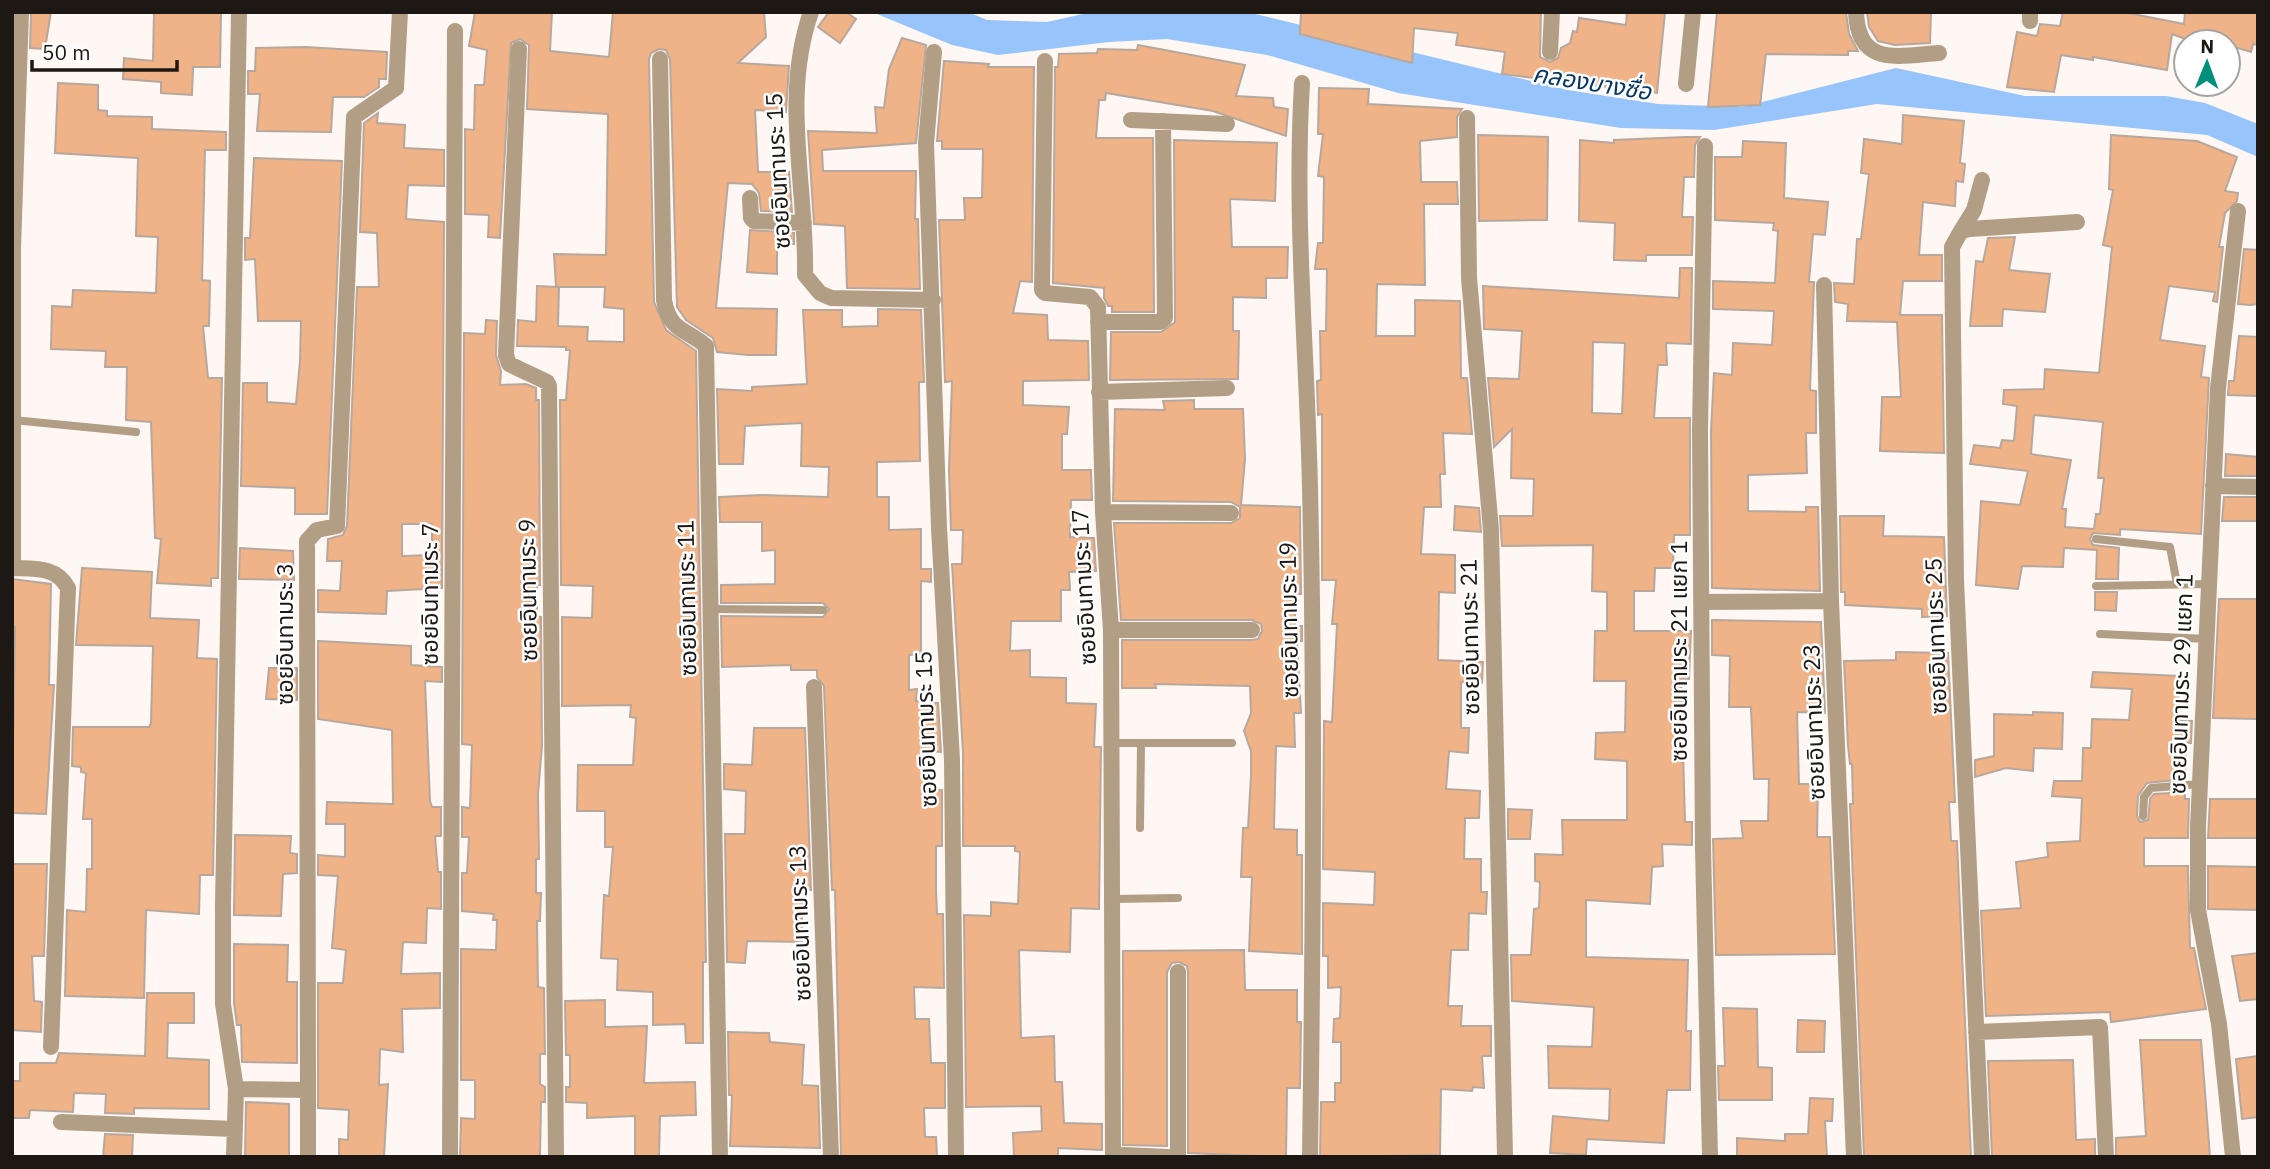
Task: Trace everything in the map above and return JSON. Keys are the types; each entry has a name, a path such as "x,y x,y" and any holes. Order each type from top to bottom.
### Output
{"street":[{"path":"21,12 13,234 13,568 52,570 62,576 68,588 51,1047"},
{"path":"234,1157 236,1089 223,1004 223,905 239,12"},
{"name":"ซอยอินทามระ 3","path":"307,1157 307,541 311,533 337,526 354,117 396,88 400,12"},
{"path":"1550,52 1552,12"},
{"path":"1686,85 1693,12"},
{"path":"1856,12 1856,31 1863,45 1873,52 1895,56 1939,54"},
{"name":"ซอยอินทามระ 15","path":"811,13 797,68 794,104 804,223 805,275 820,293 831,298 933,300"},
{"name":"ซอยอินทามระ 7","path":"450,1157 455,32"},
{"name":"ซอยอินทามระ 9","path":"519,49 506,355 509,363 547,382 549,386 556,1157"},
{"name":"ซอยอินทามระ 15","path":"934,52 926,143 939,528 952,760 956,1157"},
{"name":"ซอยอินทามระ 11","path":"660,59 664,300 667,315 678,331 696,338 706,346 720,1157"},
{"name":"ซอยอินทามระ 17","path":"1045,61 1041,290 1045,293 1090,297 1098,307 1103,512 1111,630 1112,899 1118,1156"},
{"name":"ซอยอินทามระ 19","path":"1303,83 1298,216 1310,484 1314,832 1310,1157"},
{"name":"ซอยอินทามระ 21","path":"1467,118 1469,278 1491,530 1504,1157"},
{"path":"1130,120 1227,124"},
{"path":"1098,322 1160,322 1166,318 1163,121"},
{"name":"ซอยอินทามระ 21 แยก 1","path":"1705,146 1700,430 1710,1157"},
{"name":"ซอยอินทามระ 25","path":"1982,180 1974,210 1952,247 1956,580 1982,1157"},
{"path":"750,198 752,220 804,223"},
{"name":"ซอยอินทามระ 29 แยก 1","path":"2232,1157 2217,1011 2198,910 2207,584 2223,327 2238,211"},
{"path":"1961,231 2077,222"},
{"name":"ซอยอินทามระ 23","path":"1824,285 1831,601 1854,1157"},
{"path":"1099,391 1227,388"},
{"path":"2213,486 2258,487"},
{"path":"1103,512 1231,513"},
{"path":"1701,602 1831,601"},
{"path":"1111,630 1252,630"},
{"name":"ซอยอินทามระ 13","path":"814,688 831,1157"},
{"path":"1178,972 1178,1157"},
{"path":"1976,1032 2100,1027 2106,1157"},
{"path":"236,1089 308,1090"},
{"path":"61,1122 234,1129"},
{"path":"1118,1156 1168,1157"}],"lane":[{"path":"13,421 136,432"},
{"path":"2096,539 2170,547 2177,584"},
{"path":"2096,586 2207,584"},
{"path":"709,610 823,611"},
{"path":"2100,634 2207,639"},
{"path":"1111,743 1232,743"},
{"path":"1140,828 1141,743"},
{"path":"2143,816 2144,797 2151,788 2200,784"},
{"path":"1112,899 1178,898"}],"water":[{"name":"คลองบางซื่อ","path":"872,12 968,12 987,20 1047,22 1092,12 1247,12 1568,90 1658,104 1742,107 1896,68 2025,96 2166,96 2205,103 2258,124 2258,157 2207,135 1877,104 1714,130 1621,128 1398,93 1267,55 1167,39 1109,42 998,55 952,45"}],"building":[{"path":"31,12 51,12 45,49 30,48"},
{"path":"154,12 221,12 220,67 193,67 192,95 161,93 161,82 123,79 124,58 153,61"},
{"path":"475,12 552,12 550,51 609,57 613,12 764,12 766,37 738,63 789,66 786,112 755,110 758,172 789,172 792,212 761,211 759,193 752,184 728,183 716,308 777,309 776,355 748,355 717,352 713,338 686,320 677,307 670,59 666,50 659,49 651,53 649,59 654,302 666,330 696,351 706,962 703,962 703,1043 686,1043 685,1024 653,1025 653,992 617,990 618,959 601,958 604,895 609,896 613,847 605,847 605,811 577,811 578,765 633,765 636,718 630,717 631,705 562,706 562,617 592,618 593,586 561,585 560,400 566,400 570,350 566,350 566,347 517,346 518,320 536,322 537,286 556,287 554,254 606,255 608,114 527,109 529,45 520,39 511,43 500,238 488,237 489,215 465,214 465,129 474,130 475,85 484,85 487,50 469,46","holes":["559,287 605,287 604,307 624,309 624,342 587,341 588,327 558,326"]},
{"path":"829,12 846,12 856,19 840,43 818,27"},
{"path":"1301,12 1541,12 1540,57 1550,62 1558,58 1561,48 1570,43 1573,31 1577,32 1579,18 1626,25 1627,12 1665,12 1657,93 1502,74 1505,52 1456,45 1458,33 1414,28 1412,63 1300,34"},
{"path":"1717,12 1846,12 1849,34 1858,51 1848,51 1848,55 1766,54 1760,105 1708,107"},
{"path":"1867,12 1931,12 1930,43 1895,45 1878,41 1869,27"},
{"path":"2063,12 2123,12 2184,24 2185,12 2258,12 2258,45 2253,44 2251,52 2242,49 2242,28 2172,28 2167,70 2093,57 2093,60 2061,55 2054,92 2007,87 2017,32 2037,36 2040,24 2060,26"},
{"path":"902,38 926,45 916,143 822,150 823,171 916,171 915,219 918,219 920,289 847,288 845,226 814,224 808,131 877,133 875,107 884,108 889,69"},
{"path":"1138,45 1245,65 1236,96 1273,98 1274,107 1288,109 1286,136 1213,111 1106,93 1105,100 1099,100 1096,138 1153,138 1154,312 1112,312 1112,306 1108,306 1104,298 1104,288 1053,283 1055,67 1058,67 1059,54 1097,53 1098,49 1137,50"},
{"path":"306,47 387,52 386,79 379,79 379,87 364,97 333,97 331,132 257,131 260,94 248,94 248,71 255,71 256,48"},
{"path":"944,61 989,64 988,67 1034,67 1032,282 1020,281 1013,313 1047,315 1048,340 1088,341 1089,380 1023,381 1023,405 1069,407 1067,434 1062,434 1062,470 1091,470 1092,500 1071,500 1070,537 1094,538 1096,571 1069,572 1070,590 1061,590 1061,621 1011,621 1010,651 1030,650 1030,677 1066,678 1066,703 1096,704 1094,747 1101,747 1099,909 1071,908 1070,952 1019,950 1021,1038 1054,1036 1055,1082 1062,1082 1064,1123 1102,1124 1102,1150 1058,1148 1058,1157 1014,1157 1013,1133 1042,1131 1041,1106 966,1107 964,915 991,916 991,902 1018,904 1020,852 1015,851 1015,846 963,846 963,753 952,564 962,564 963,530 951,530 949,470 952,381 945,382 939,220 965,220 964,198 982,198 983,149 942,149 942,141 937,141"},
{"path":"58,83 98,85 98,110 107,111 107,116 152,117 152,129 226,132 226,150 205,150 202,280 210,281 209,326 203,326 208,378 222,378 218,578 211,578 211,586 157,583 161,539 155,538 151,422 126,420 127,367 105,367 106,351 51,349 52,306 72,307 73,290 156,293 158,237 136,236 138,158 55,153"},
{"path":"1319,88 1369,89 1368,104 1462,109 1457,117 1457,137 1420,141 1421,182 1457,182 1458,204 1424,204 1425,285 1377,284 1376,336 1415,336 1415,300 1460,301 1461,378 1467,378 1472,434 1443,433 1445,474 1440,474 1441,507 1424,507 1421,554 1455,555 1455,593 1439,592 1438,660 1483,662 1482,683 1461,682 1461,728 1469,728 1468,753 1449,751 1446,789 1480,791 1479,818 1465,818 1464,859 1481,859 1481,892 1487,892 1486,914 1469,913 1468,950 1451,950 1448,1006 1462,1006 1461,1026 1491,1026 1491,1056 1482,1056 1484,1088 1473,1087 1472,1091 1441,1089 1440,1155 1320,1157 1321,1102 1335,1102 1335,1083 1341,1083 1341,1042 1333,1042 1334,1019 1340,1018 1341,987 1328,988 1328,956 1323,956 1323,903 1374,905 1375,872 1323,869 1324,721 1332,722 1337,624 1332,624 1336,580 1322,580 1322,414 1318,415 1317,381 1321,380 1320,331 1326,331 1327,269 1315,269 1318,243 1323,243 1324,177 1318,176 1323,134 1318,134"},
{"path":"378,113 377,123 405,125 404,148 444,150 444,186 408,185 406,219 444,222 442,588 387,591 386,614 318,612 318,590 340,591 342,561 327,561 328,539 343,535 347,526 357,287 379,287 377,233 360,232 364,123","holes":["402,524 432,524 432,555 402,556"]},
{"path":"1903,115 1964,121 1960,163 1965,164 1963,182 1956,181 1955,206 1923,202 1919,255 1942,255 1942,281 1903,281 1900,315 1942,315 1944,453 1880,451 1882,397 1901,397 1897,322 1847,321 1848,304 1835,302 1834,283 1854,284 1857,239 1861,239 1869,174 1861,173 1864,139 1902,144"},
{"path":"1478,135 1548,137 1547,220 1479,221"},
{"path":"2111,135 2197,141 2237,157 2225,191 2238,193 2237,201 2225,213 2219,247 2223,247 2217,302 2213,301 2215,292 2169,286 2160,340 2205,346 2201,377 2209,378 2201,534 2120,529 2120,535 2093,533 2090,539 2093,545 2119,548 2118,579 2096,579 2097,550 2064,548 2063,567 2022,566 2018,589 1976,585 1981,501 2020,505 2028,471 1970,464 1974,445 2000,448 2002,440 2014,441 2017,406 2003,404 2004,390 2044,389 2045,369 2099,373 2112,247 2103,245 2113,190 2109,189","holes":["2034,415 2103,422 2098,478 2104,478 2100,514 2096,514 2094,529 2065,527 2066,509 2062,509 2071,460 2031,454"]},
{"path":"1700,137 1695,145 1694,177 1684,177 1682,217 1693,217 1692,255 1646,255 1646,261 1614,260 1615,223 1579,221 1580,140 1614,143 1614,140"},
{"path":"1174,140 1277,143 1275,201 1230,199 1232,247 1288,247 1287,278 1266,278 1266,298 1233,297 1233,331 1239,331 1238,379 1110,380 1111,332 1161,332 1175,322"},
{"path":"1743,141 1786,143 1784,198 1828,202 1825,235 1813,234 1809,282 1814,282 1810,390 1816,391 1816,433 1806,433 1807,473 1748,475 1748,511 1806,512 1806,507 1818,507 1820,591 1712,588 1711,430 1714,373 1732,375 1733,343 1772,345 1774,311 1713,309 1713,281 1775,283 1778,231 1773,230 1774,223 1715,220 1715,157 1742,157"},
{"path":"254,158 342,161 327,514 295,514 295,488 241,486 243,383 267,383 267,402 296,404 300,361 301,321 258,321 255,259 245,260 245,238 250,238"},
{"path":"750,230 794,233 794,244 777,244 777,274 747,272"},
{"path":"2015,237 2009,270 2050,274 2045,312 2003,309 2002,326 1970,326 1976,261 1983,262 1988,238"},
{"path":"2244,249 2258,250 2258,304 2238,304"},
{"path":"1680,268 1692,268 1691,344 1666,343 1667,365 1658,365 1654,418 1690,418 1690,535 1674,535 1673,568 1655,568 1654,591 1634,591 1634,631 1691,631 1689,679 1681,679 1685,822 1692,822 1692,845 1662,844 1663,866 1652,867 1650,904 1586,900 1586,957 1688,960 1686,1031 1691,1031 1690,1090 1667,1090 1664,1143 1587,1139 1586,1155 1550,1153 1553,1116 1609,1121 1610,1089 1549,1088 1548,1046 1592,1047 1594,1007 1512,1001 1511,955 1531,955 1534,909 1539,908 1540,882 1535,881 1535,854 1563,855 1562,820 1627,820 1627,761 1595,759 1596,733 1625,732 1626,681 1594,681 1595,631 1607,631 1607,592 1592,591 1593,545 1502,546 1500,516 1533,516 1534,479 1511,478 1512,429 1494,447 1488,378 1519,379 1522,331 1484,329 1483,286 1679,298","holes":["1593,342 1625,343 1622,414 1592,413"]},
{"path":"878,309 921,310 924,382 919,382 920,461 877,462 877,497 889,497 889,530 921,529 921,569 931,569 931,582 921,581 921,654 909,655 909,690 917,689 916,701 938,703 941,752 927,751 929,790 942,790 942,846 936,846 936,890 937,914 943,914 944,988 914,987 915,1019 929,1019 931,1063 945,1063 945,1108 924,1108 925,1137 936,1137 937,1157 841,1157 835,890 832,890 824,686 817,677 817,670 791,670 791,665 722,667 721,616 823,617 829,609 823,603 721,603 721,585 775,584 775,550 762,551 762,522 720,522 719,497 828,497 829,467 801,466 802,423 745,426 743,464 719,464 717,389 752,391 752,387 807,384 803,310 842,310 842,327 878,326"},
{"path":"486,320 497,321 496,355 501,371 500,385 526,384 536,388 536,400 539,400 540,585 537,585 537,616 541,617 542,746 536,893 541,893 540,921 537,921 538,987 544,988 545,1054 540,1054 540,1084 545,1087 545,1102 541,1102 540,1157 460,1157 461,1118 475,1119 475,1080 461,1080 461,949 496,950 497,920 493,920 494,914 462,911 462,873 467,873 469,837 462,837 462,807 470,808 472,745 462,744 464,333 485,334"},
{"path":"2239,336 2258,337 2258,396 2228,395 2229,381 2234,381"},
{"path":"1194,400 1194,409 1243,409 1245,459 1241,505 1300,507 1301,594 1295,594 1295,626 1302,626 1302,641 1297,641 1301,713 1294,713 1295,747 1276,746 1274,829 1297,830 1297,855 1302,855 1302,954 1249,951 1252,877 1241,877 1243,828 1248,828 1251,775 1251,751 1244,731 1251,713 1250,686 1155,684 1156,688 1122,688 1122,640 1252,640 1258,639 1262,631 1261,624 1252,620 1121,620 1114,523 1231,523 1240,518 1240,507 1231,502 1113,501 1115,409 1165,410 1163,401"},
{"path":"2226,454 2258,457 2258,476 2225,476"},
{"path":"2224,497 2258,497 2258,521 2222,521"},
{"path":"1455,506 1479,508 1481,532 1454,530"},
{"path":"1840,516 1884,516 1883,536 1944,537 1947,616 1922,617 1922,609 1845,605 1845,592 1841,592"},
{"path":"240,548 293,551 294,580 239,579"},
{"path":"82,568 152,572 150,618 199,620 197,658 217,659 213,875 200,875 199,914 146,910 144,998 65,996 67,910 86,912 87,869 92,869 92,819 83,819 86,773 81,772 81,767 72,766 73,727 149,727 151,723 153,646 76,645"},
{"path":"12,579 51,584 49,685 54,685 46,814 12,813 15,627 12,627"},
{"path":"2095,592 2117,592 2116,611 2095,610"},
{"path":"2219,599 2258,599 2258,719 2213,718"},
{"path":"1712,620 1821,622 1825,713 1797,712 1799,784 1818,784 1817,837 1830,837 1835,954 1716,955 1713,839 1743,838 1741,821 1768,821 1769,779 1754,779 1751,707 1729,707 1730,656 1712,655"},
{"path":"318,641 411,646 411,665 442,667 442,682 425,681 430,801 432,807 441,807 441,836 435,836 438,872 441,872 441,909 427,908 426,943 403,942 401,974 440,973 440,1008 402,1009 403,1052 380,1049 379,1085 388,1084 384,1157 339,1157 339,1139 348,1140 349,1110 318,1108 318,983 343,983 346,950 332,948 338,876 318,875 318,855 345,857 345,824 326,824 327,802 393,804 392,730 318,719"},
{"path":"1896,652 1948,653 1955,802 1949,802 1951,841 1957,841 1971,1157 1864,1157 1850,804 1853,804 1852,764 1848,746 1844,661 1896,660"},
{"path":"269,668 297,668 297,700 266,699"},
{"path":"2093,672 2180,676 2177,720 2192,721 2191,743 2186,743 2185,779 2147,783 2138,796 2137,816 2140,822 2148,820 2150,799 2154,794 2185,792 2185,799 2189,799 2188,838 2144,838 2144,866 2188,866 2190,948 2194,948 2206,1009 2111,1022 2110,1012 1986,1016 1981,911 2021,908 2016,862 2048,857 2047,843 2080,841 2082,798 2052,796 2054,781 2082,781 2083,748 2091,748 2092,719 2129,720 2132,689 2091,687"},
{"path":"2033,712 2063,713 2062,749 2034,748 2033,771 2006,768 1975,777 1975,760 1994,756 1994,714 2033,715"},
{"path":"754,728 805,728 811,890 802,890 802,942 747,941 745,963 727,962 725,834 745,834 746,791 724,789 724,764 752,765"},
{"path":"2210,799 2258,799 2258,838 2208,838"},
{"path":"1508,809 1532,810 1530,839 1508,839"},
{"path":"235,835 291,836 290,853 297,854 297,873 283,874 281,916 234,915"},
{"path":"12,864 47,864 44,956 32,956 34,1001 42,1002 41,1032 12,1030"},
{"path":"2208,866 2258,867 2258,910 2208,909"},
{"path":"234,944 288,945 287,982 297,982 297,1063 242,1062 241,1025 237,1025 234,1003"},
{"path":"1244,950 1245,990 1297,990 1297,1022 1301,1022 1300,1088 1287,1088 1286,1157 1188,1153 1188,972 1187,966 1179,962 1172,963 1167,972 1167,1146 1123,1145 1123,951"},
{"path":"2258,953 2258,999 2240,1001 2232,956"},
{"path":"147,993 194,993 194,1023 168,1023 167,1058 209,1060 209,1109 134,1108 134,1114 105,1113 106,1094 74,1093 73,1112 30,1110 29,1118 12,1118 12,1081 20,1081 20,1063 56,1063 59,1053 145,1056"},
{"path":"605,1000 605,1027 647,1026 644,1083 695,1082 696,1115 660,1116 659,1157 635,1157 635,1116 587,1118 587,1103 566,1102 566,1087 570,1087 570,1055 566,1055 565,1001"},
{"path":"1723,1008 1757,1009 1758,1067 1772,1068 1772,1100 1719,1100 1718,1066 1725,1066"},
{"path":"1798,1020 1825,1021 1824,1052 1797,1052"},
{"path":"728,1032 769,1033 770,1042 804,1045 802,1085 818,1086 820,1148 730,1146 732,1095 729,1095"},
{"path":"2140,1040 2201,1040 2210,1157 2116,1157 2116,1138 2146,1136"},
{"path":"2258,1056 2258,1117 2242,1119 2236,1059"},
{"path":"2073,1060 2076,1140 2095,1139 2095,1157 1992,1157 1988,1061"},
{"path":"1810,1098 1833,1099 1832,1121 1825,1121 1827,1157 1737,1157 1737,1138 1785,1141 1785,1134 1808,1134"},
{"path":"246,1102 289,1104 289,1157 245,1157"},
{"path":"105,1134 133,1135 132,1157 103,1157"}]}
